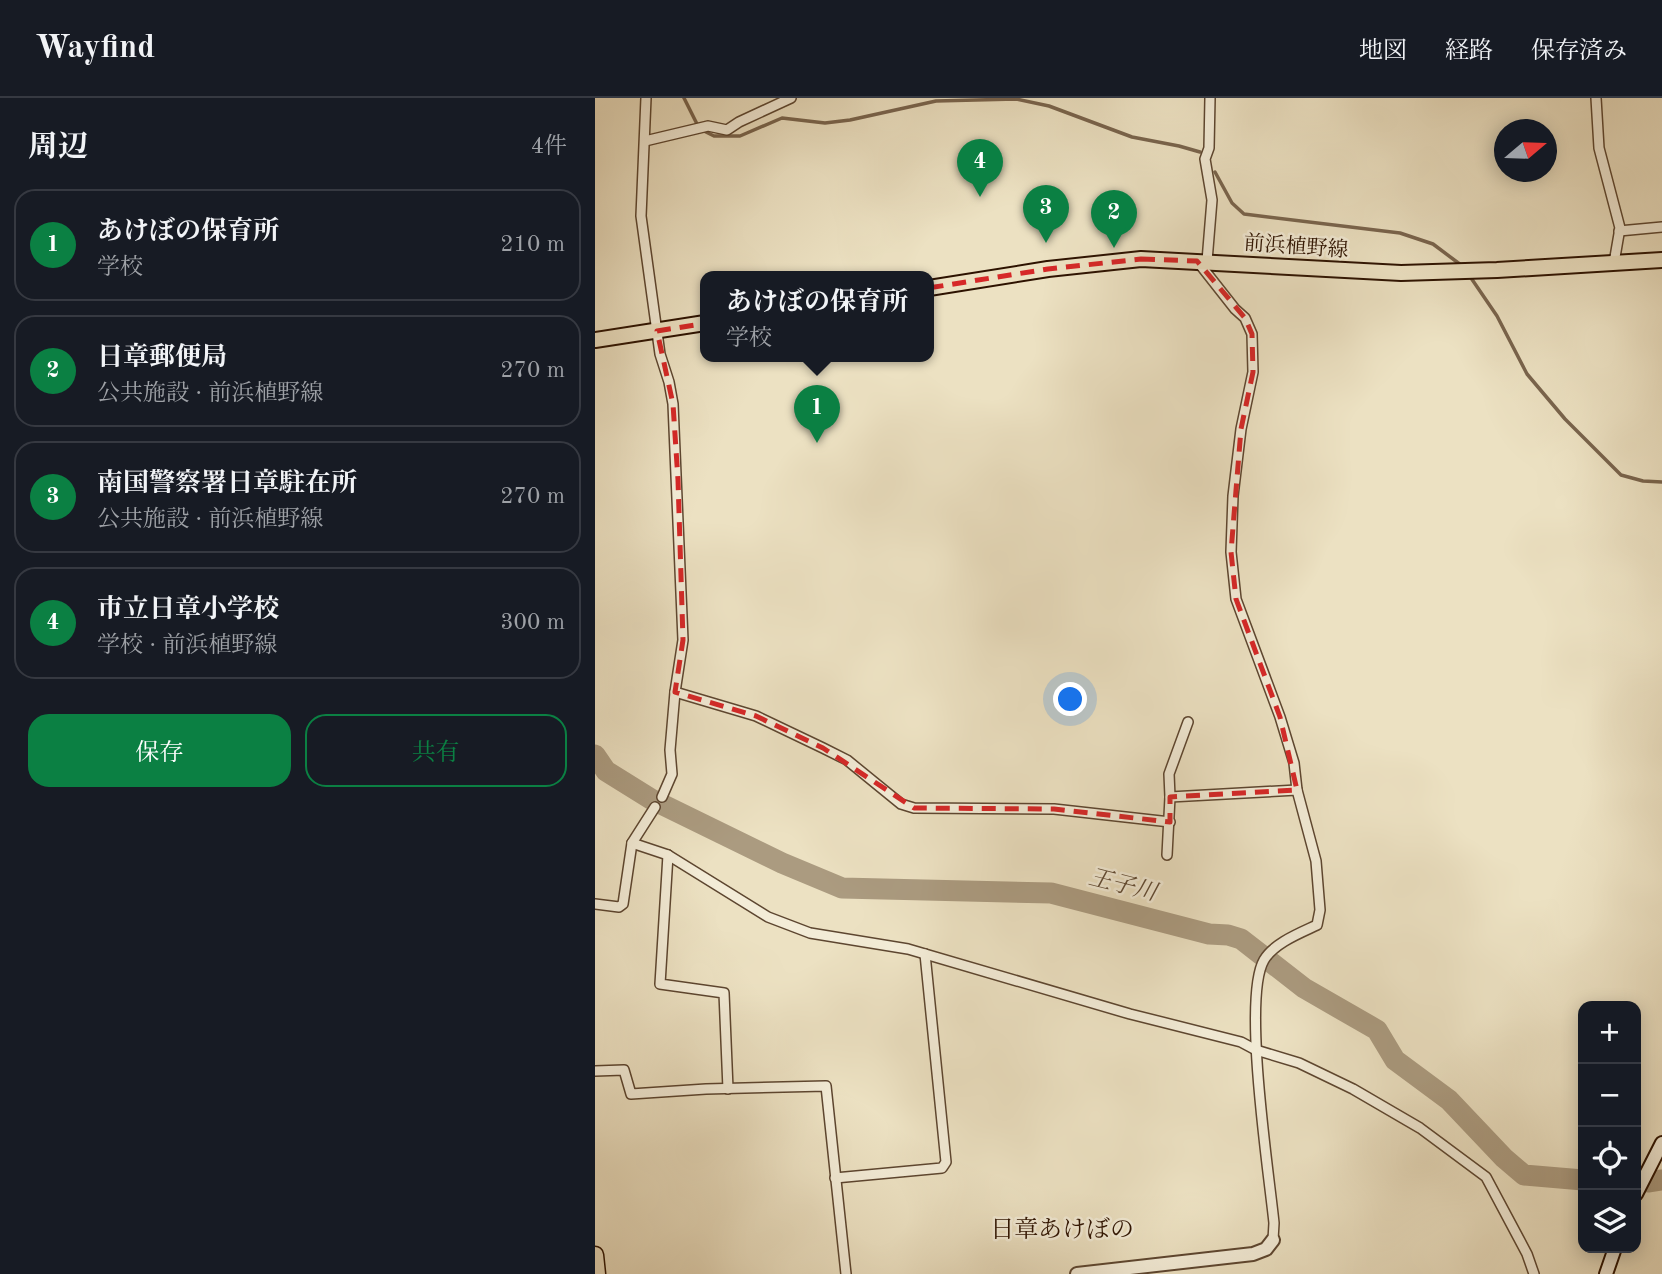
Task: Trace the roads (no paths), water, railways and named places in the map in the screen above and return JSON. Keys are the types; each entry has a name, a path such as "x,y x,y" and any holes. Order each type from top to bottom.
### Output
{"highway":[{"path":"595,1255 597,1274"}],"main road":[{"name":"前浜植野線","path":"934,287 1048,269 1141,259 1401,273 1662,260"},
{"path":"595,340 700,324"}],"street":[{"path":"646,98 641,216 660,354 673,404 683,621 682,658 675,692 670,750 671,774 661,797"},
{"path":"645,141 708,126 727,130 790,98"},
{"path":"1077,1274 1253,1254 1265,1249 1273,1240 1274,1223 1256,1050 1256,994 1262,963 1268,953 1318,925 1320,919 1316,861 1297,790 1294,763 1280,717 1236,599 1231,552 1233,496 1241,429 1253,372 1252,334 1245,318 1235,309 1202,261 1212,200 1205,159 1209,148 1210,98"},
{"path":"1596,98 1599,148 1614,200 1619,231 1614,263"},
{"path":"1619,231 1662,227"},
{"path":"675,692 756,716 835,754 847,760 901,804 914,808 1054,809 1170,822"},
{"path":"1167,855 1170,768 1188,722"},
{"path":"1170,797 1297,790"},
{"path":"595,904 619,907 623,904 632,843 655,807"},
{"path":"632,843 669,855 768,917 810,933 925,954 1130,1014 1241,1042 1256,1050 1299,1063 1353,1089 1420,1128 1486,1177 1527,1254 1534,1274"},
{"path":"669,855 660,984 724,993 728,1089"},
{"path":"835,1178 942,1168 946,1162 925,954"},
{"path":"595,1071 624,1070 632,1094 826,1086 846,1274"},
{"path":"1638,1190 1662,1143"},
{"path":"1606,1274 1613,1253"}],"waterway":[{"path":"684,98 698,126"},
{"path":"702,130 714,136 740,136 782,118 825,123 936,101 1016,99 1049,106 1132,137 1200,152"},
{"path":"1215,172 1232,203 1244,214 1400,233 1433,244 1461,265"},
{"path":"1469,275 1497,316 1527,374 1565,419 1621,475 1643,481 1662,482"},
{"name":"王子川","path":"595,755 606,771 651,799 782,863 842,888 1051,893 1209,934 1241,939 1304,988 1377,1030 1395,1060 1449,1100 1504,1158 1524,1175 1578,1180"},
{"name":"王子川","path":"1648,1182 1662,1180"}],"place":[{"name":"市立日章小学校","path":"980,197"},
{"name":"南国警察署日章駐在所","path":"1046,243"},
{"name":"日章郵便局","path":"1114,248"},
{"name":"あけぼの保育所","path":"817,443"}],"district":[{"name":"日章あけぼの","path":"1062,1229"}]}
